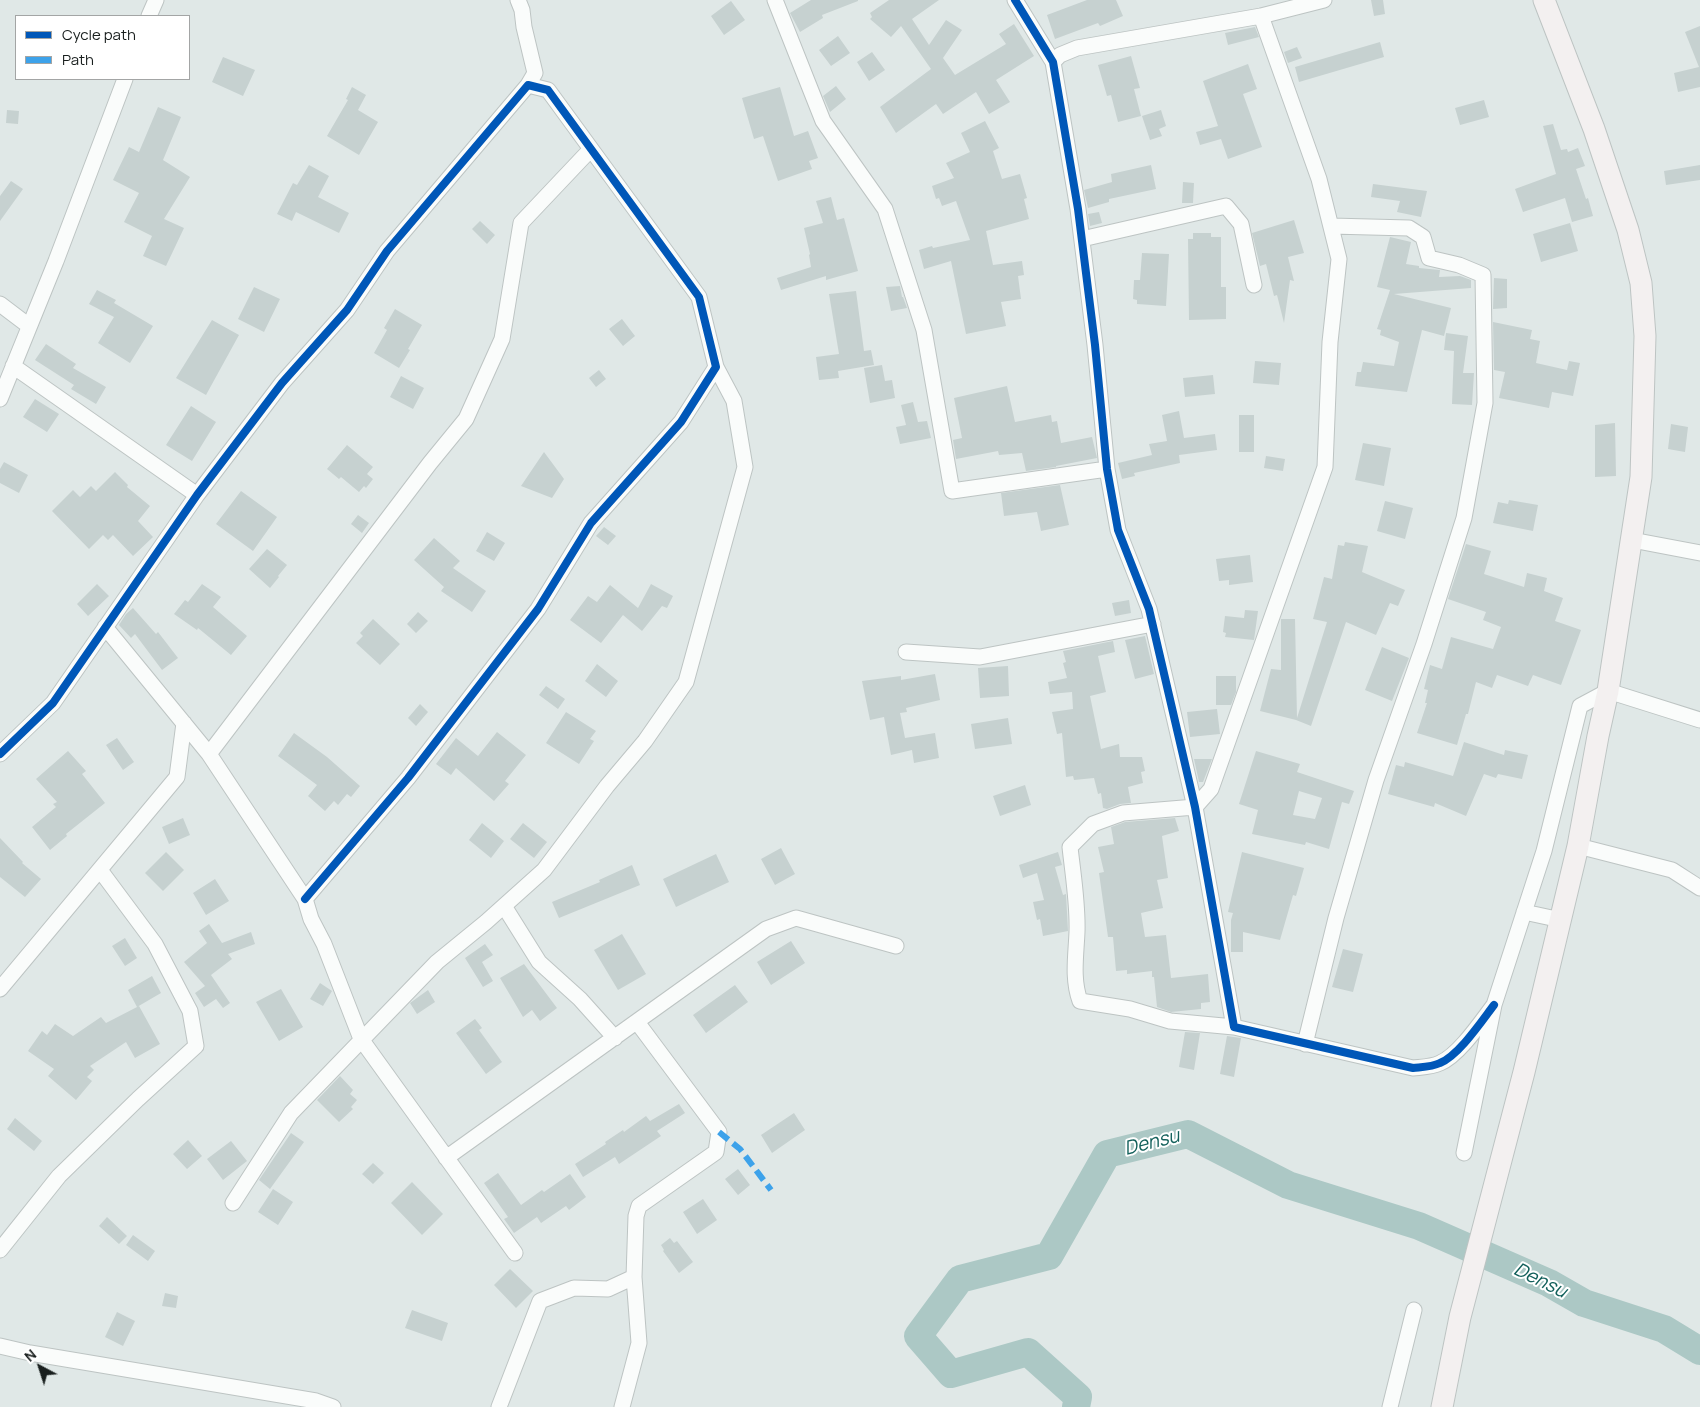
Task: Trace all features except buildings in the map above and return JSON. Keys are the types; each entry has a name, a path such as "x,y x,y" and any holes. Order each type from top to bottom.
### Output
{"main road":[{"path":"1442,1407 1460,1317 1493,1193 1578,846 1608,692 1641,478 1645,336 1641,284 1628,230 1594,129 1544,0"}],"street":[{"path":"149,15 156,0"},
{"path":"0,754 53,703 196,495 282,383 347,310 387,251 528,85 535,73 522,10 518,0"},
{"path":"776,0 822,120 885,209 924,330 952,491 1107,469"},
{"path":"1014,0 1053,62 1078,209 1107,469 1118,530 1153,624 1195,807 1234,1027"},
{"path":"1053,62 1060,55 1077,48 1261,16 1324,0"},
{"path":"1261,16 1319,179 1339,259 1330,342 1325,466 1211,789 1195,807 1123,813 1093,824 1070,848 1077,931 1075,960 1076,991 1080,1001 1130,1009 1170,1021 1234,1027 1413,1068 1442,1063 1460,1047 1494,1005"},
{"path":"0,399 56,261 125,80"},
{"path":"232,1203 291,1113 437,962 486,922 544,870 607,786 645,741 686,682 745,467 734,401 716,367 699,297 548,90 528,85"},
{"path":"209,754 424,471 466,419 502,339 521,223 591,149"},
{"path":"1082,239 1226,206 1241,224 1254,285"},
{"path":"1305,1044 1336,918 1376,780 1424,644 1464,518 1484,404 1483,275 1429,258 1423,238 1409,228 1331,226"},
{"path":"0,304 29,326"},
{"path":"13,366 196,495"},
{"path":"305,899 408,778 538,609 591,524 680,422 716,367"},
{"path":"1632,540 1700,553"},
{"path":"906,652 980,657 1153,624"},
{"path":"105,627 209,754 305,899 311,919 324,944 362,1039 515,1253"},
{"path":"1464,1153 1494,1005 1544,850 1580,706 1608,692 1700,720"},
{"path":"0,989 177,777 184,723"},
{"path":"1578,846 1672,870 1700,888"},
{"path":"0,1250 59,1176 196,1046 190,1011 155,944 100,870"},
{"path":"504,906 539,962 580,999 615,1038"},
{"path":"1524,912 1560,920"},
{"path":"446,1158 766,929 796,918 896,946"},
{"path":"622,1407 639,1343 634,1277 636,1216 639,1206 716,1152 719,1132 638,1022"},
{"path":"499,1407 540,1301 574,1288 608,1289 634,1277"},
{"path":"1390,1407 1414,1310"},
{"path":"0,1346 30,1353 316,1402 333,1407"}],"waterway":[{"name":"Densu","path":"1076,1407 1078,1397 1028,1352 951,1374 918,1336 960,1279 1049,1256 1107,1154 1188,1134 1288,1185 1419,1226 1549,1283 1584,1303 1664,1329 1700,1351"}],"marked path":[{"path":"719,1132 740,1149 771,1190"}],"cycle path":[{"path":"1015,0 1053,62 1078,209 1095,345 1107,469 1118,530 1149,609 1195,807 1234,1027 1413,1068 1427,1067 1440,1063 1455,1053 1494,1005"},
{"path":"0,754 53,703 197,495 282,383 347,310 387,251 528,85 548,90 699,297 716,367 681,422 591,523 538,609 408,778 305,899"}]}
